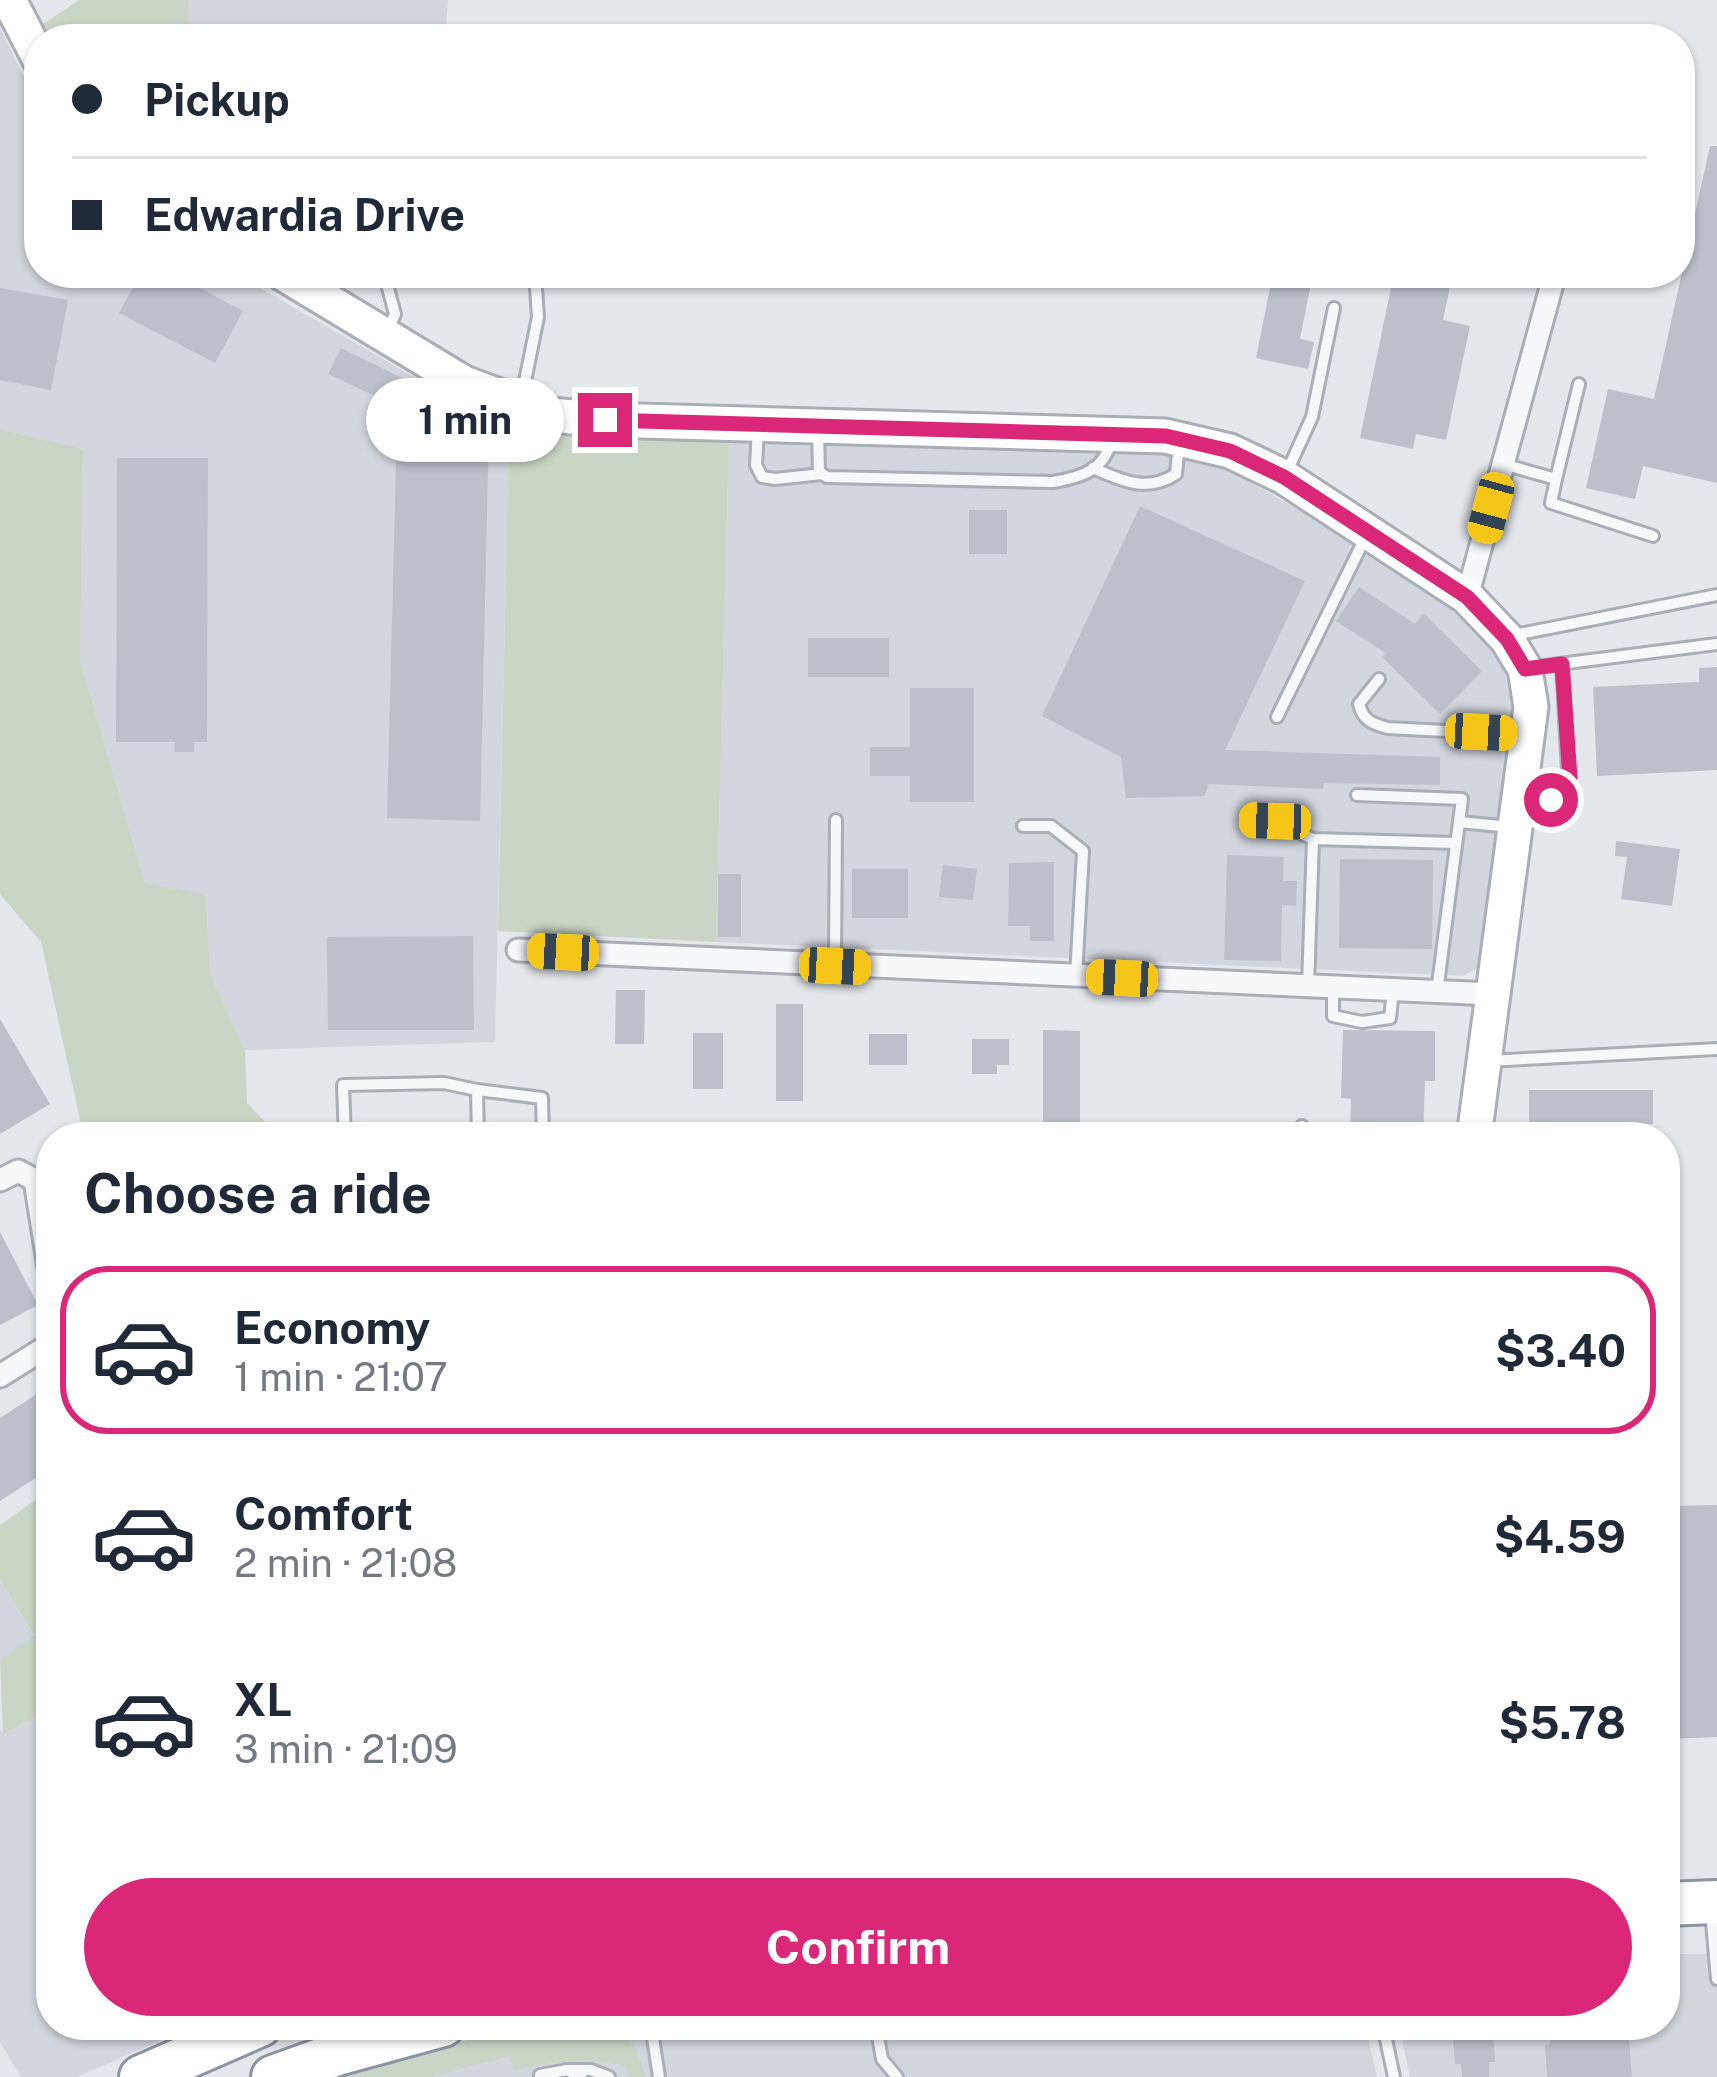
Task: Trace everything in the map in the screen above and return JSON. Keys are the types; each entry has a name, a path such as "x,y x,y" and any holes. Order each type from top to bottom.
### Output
{"highway":[{"path":"1680,1903 1714,1902"},
{"path":"141,2077 226,2040"},
{"path":"273,2077 388,2040"}],"main road":[{"path":"9,0 24,29"},
{"path":"306,288 464,383 551,415 1113,435 1179,439 1230,451 1284,477 1467,597 1504,636 1525,669 1531,707 1476,1122"}],"street":[{"path":"1467,597 1551,288"},
{"path":"518,950 1492,994"},
{"path":"0,1180 18,1171 35,1180 36,1186"},
{"path":"0,1376 36,1353"}],"lane":[{"path":"384,338 395,314 389,288"},
{"path":"520,406 538,317 537,288"},
{"path":"1284,477 1312,417 1334,308"},
{"path":"1579,384 1551,503 1653,536"},
{"path":"758,424 756,464 762,476 822,474"},
{"path":"818,426 817,459 827,478 1041,483 1083,476 1108,457 1113,435"},
{"path":"1093,468 1131,484 1159,485 1176,474 1179,439"},
{"path":"1503,464 1556,479"},
{"path":"1277,717 1368,532"},
{"path":"1504,636 1717,595"},
{"path":"1525,669 1717,644"},
{"path":"1459,822 1516,815 1564,796 1569,788 1562,664"},
{"path":"1379,679 1359,704 1371,723 1388,728 1527,735"},
{"path":"1358,795 1462,799 1437,992"},
{"path":"835,966 836,820"},
{"path":"1247,820 1275,821 1313,839 1456,843"},
{"path":"1023,826 1051,826 1083,851 1076,976"},
{"path":"1308,986 1313,839"},
{"path":"1334,987 1333,1016 1362,1022 1390,1018 1393,990"},
{"path":"1483,1061 1717,1049"},
{"path":"345,1122 344,1085 444,1083 542,1098 543,1122"},
{"path":"477,1090 478,1122"},
{"path":"1714,1902 1717,1979"},
{"path":"653,2040 659,2077"},
{"path":"879,2040 882,2059 897,2077"},
{"path":"1386,2040 1394,2077"},
{"path":"567,2070 581,2077"},
{"path":"542,2076 591,2070 609,2077"}],"shaded area":[{"path":"189,0 448,0 446,24 188,24"},
{"path":"0,28 24,77 24,288 260,288 509,432 495,1042 245,1050 210,974 206,896 145,883 80,660 83,449 0,429"},
{"path":"729,440 1143,452 1204,460 1340,533 1453,607 1486,638 1504,671 1512,705 1509,764 1481,966 1463,976 716,942"},
{"path":"0,1579 34,1637 0,1660"},
{"path":"36,1717 36,2040 162,2040 76,2077 21,2077 0,2042 0,1729 4,1735"},
{"path":"1680,1954 1717,1954 1717,2077 1410,2077 1402,2040 1680,2040"},
{"path":"510,2040 1368,2040 1377,2077 348,2077"}],"green space":[{"path":"79,0 189,0 188,24 43,24"},
{"path":"0,429 83,449 80,660 145,883 206,895 210,974 245,1050 247,1103 265,1122 81,1122 41,942 0,894"},
{"path":"509,432 729,440 716,942 498,931"},
{"path":"36,1500 36,1717 3,1735 0,1660 34,1636 0,1579 0,1525"},
{"path":"468,2040 629,2040 646,2077 629,2077 624,2066 597,2061 514,2070 509,2056 430,2077 321,2077"}],"building":[{"path":"1710,146 1717,146 1717,483 1643,466 1635,499 1586,488 1608,389 1654,399 1679,288 1695,288 1695,214"},
{"path":"0,288 68,300 51,390 0,380"},
{"path":"133,288 200,288 243,311 215,363 119,313"},
{"path":"1270,288 1310,288 1300,339 1314,342 1308,369 1256,358"},
{"path":"1391,288 1450,288 1443,320 1470,326 1446,440 1416,434 1413,449 1360,438"},
{"path":"341,348 406,380 394,405 328,374"},
{"path":"397,426 489,429 480,821 387,818"},
{"path":"117,458 208,458 207,742 194,742 194,752 174,752 175,742 116,742"},
{"path":"1140,506 1305,581 1225,750 1440,757 1440,785 1324,783 1323,789 1209,784 1204,796 1126,798 1121,757 1042,716"},
{"path":"969,510 1007,510 1007,554 969,554"},
{"path":"1359,587 1415,624 1424,614 1482,671 1440,714 1382,657 1386,653 1336,621"},
{"path":"808,638 889,638 889,677 808,677"},
{"path":"1717,667 1717,770 1597,776 1593,687 1699,682 1699,668"},
{"path":"910,688 974,688 974,802 910,802 910,776 870,776 870,747 910,747"},
{"path":"1616,841 1680,849 1672,906 1621,899 1627,857 1615,856"},
{"path":"1227,855 1284,857 1283,881 1297,881 1296,906 1282,905 1281,961 1224,960"},
{"path":"1340,859 1433,860 1432,949 1339,948"},
{"path":"1054,862 1054,941 1030,941 1030,926 1008,926 1009,863"},
{"path":"943,865 977,869 973,900 939,897"},
{"path":"852,869 908,869 908,918 852,918"},
{"path":"718,874 741,874 741,937 718,937"},
{"path":"473,936 474,1030 328,1030 327,937"},
{"path":"616,990 645,990 644,1044 615,1044"},
{"path":"776,1004 803,1004 803,1101 776,1101"},
{"path":"0,1019 50,1104 0,1134"},
{"path":"1043,1030 1080,1031 1080,1122 1043,1122"},
{"path":"1343,1030 1435,1031 1435,1081 1425,1081 1424,1122 1350,1122 1351,1099 1341,1098"},
{"path":"693,1033 723,1033 723,1089 693,1089"},
{"path":"869,1034 907,1034 907,1065 869,1065"},
{"path":"972,1039 1009,1039 1009,1065 997,1065 997,1074 972,1074"},
{"path":"1529,1090 1653,1090 1653,1122 1529,1122"},
{"path":"0,1232 36,1306 0,1325"},
{"path":"36,1395 36,1478 0,1501 0,1418"},
{"path":"1717,1505 1717,1737 1680,1738 1680,1506"},
{"path":"1453,2040 1493,2040 1495,2062 1489,2062 1489,2077 1462,2077 1461,2064 1455,2064"},
{"path":"1550,2040 1629,2040 1632,2077 1547,2077 1545,2045"}],"route":[{"path":"605,420 1166,436 1230,451 1284,477 1467,597 1507,639 1525,669 1562,664 1570,778 1564,796 1551,800"}]}
